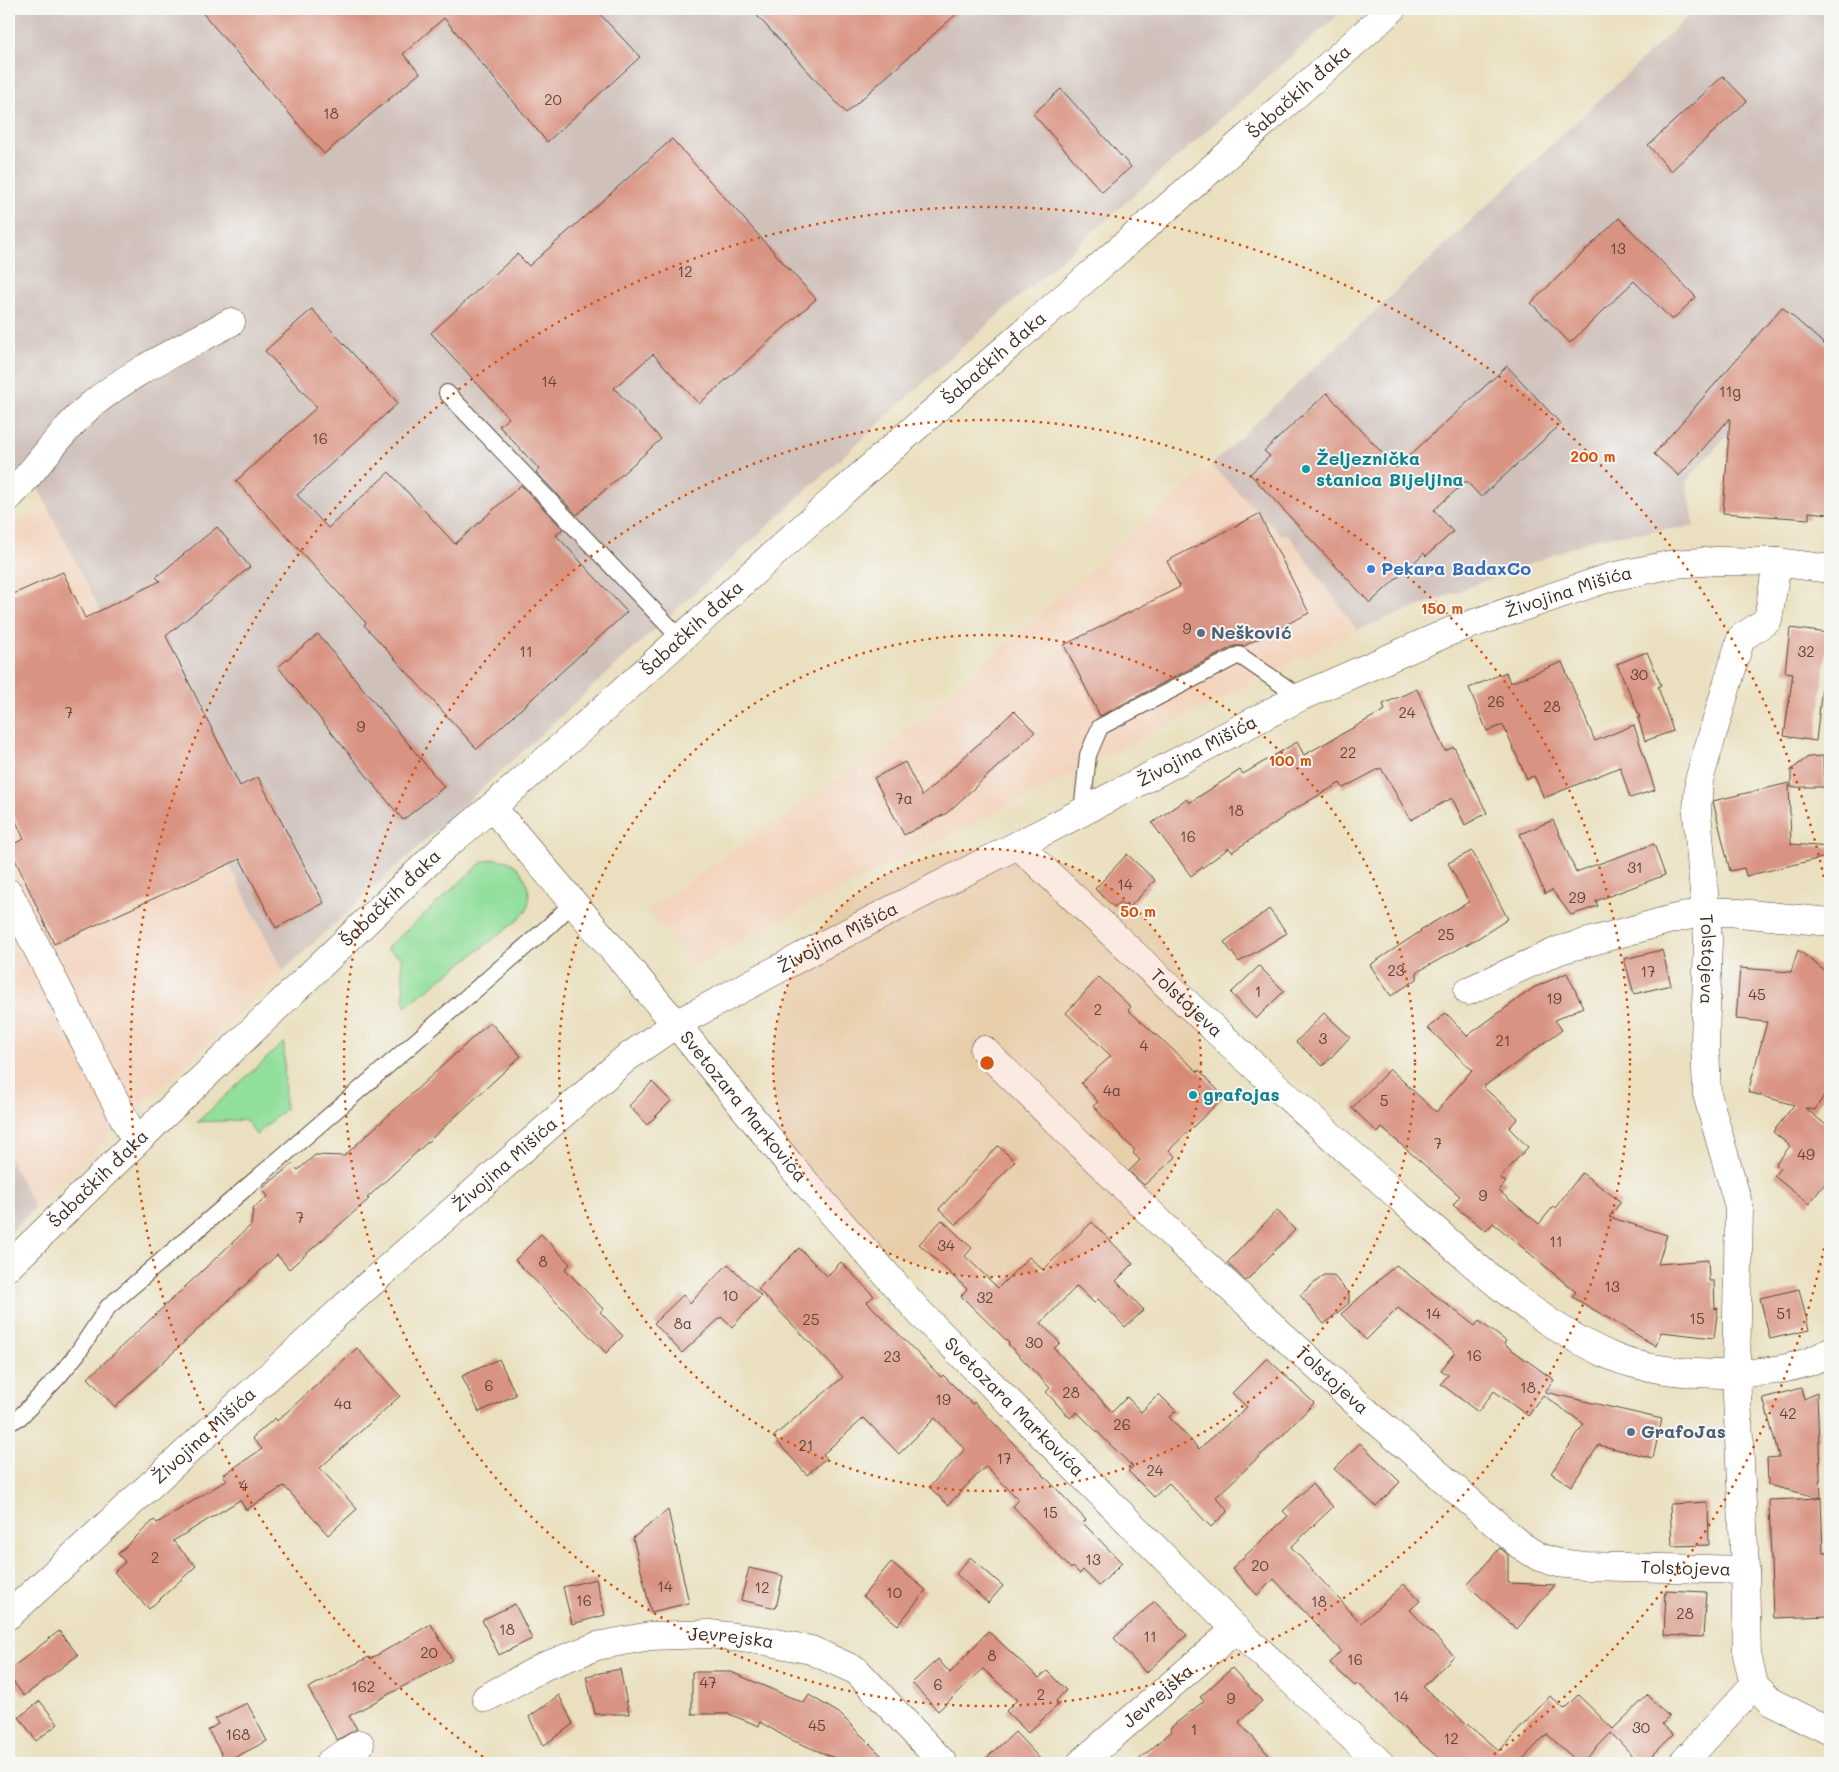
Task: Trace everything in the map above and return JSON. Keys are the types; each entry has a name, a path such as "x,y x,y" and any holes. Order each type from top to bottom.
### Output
{"street":[{"name":"Šabačkih đaka","path":"9,1266 444,847 682,640 837,497 1257,130 1392,9"},
{"path":"9,497 55,442 89,407 104,395 120,383 231,322"},
{"name":"Živojina Mišića","path":"9,1615 363,1290 625,1058 676,1024 823,945 1300,697 1451,630 1611,577 1674,564 1716,561 1777,562 1830,569"},
{"name":"Tolstojeva","path":"1754,1686 1747,1655 1736,1374 1739,1207 1707,1094 1705,1042 1708,939 1697,812 1699,780 1741,638 1768,620 1777,562"},
{"name":"Svetozara Markovića","path":"492,807 676,1024 792,1167 920,1313 1236,1629 1380,1763"},
{"name":"Tolstojeva","path":"1018,845 1278,1090 1480,1269 1551,1324 1614,1358 1655,1369 1690,1373 1736,1374 1773,1371 1821,1358 1830,1351"},
{"path":"9,893 136,1142"},
{"path":"1468,991 1560,950 1672,919 1706,912 1729,912 1830,922"},
{"name":"Tolstojeva","path":"984,1050 1178,1240 1370,1415 1520,1545 1539,1557 1558,1563 1585,1566 1745,1570"},
{"name":"Jevrejska","path":"1082,1763 1236,1629"},
{"name":"Jevrejska","path":"486,1698 545,1666 597,1646 650,1636 710,1634 766,1641 811,1650 856,1671 943,1763"},
{"path":"1683,1763 1754,1686 1771,1702 1830,1731"},
{"path":"330,1763 360,1744"}],"lane":[{"path":"446,392 682,640"},
{"path":"1082,812 1088,755 1100,727 1239,655 1300,697"},
{"path":"9,1423 20,1417 59,1376 77,1354 108,1307 541,933 574,902"}],"shaded area":[{"path":"9,9 1345,9 960,349 283,971 29,470 9,479"},
{"path":"1696,9 1816,9 1819,11 1821,9 1830,9 1830,403 1815,422 1771,384 1686,482 1695,526 1597,538 1357,630 1288,534 1281,535 1211,465"},
{"path":"1211,465 1281,535 1288,534 1357,630 761,930 696,968 648,910 899,737"},
{"path":"48,508 283,971 35,1208 9,1157 9,526"},
{"path":"9,1157 35,1208 9,1233"}],"green space":[{"path":"494,859 510,862 516,866 524,877 529,891 526,911 517,921 405,1007 401,957 386,949 482,862"},
{"path":"284,1042 285,1109 256,1135 246,1120 197,1122"}],"building":[{"path":"199,9 595,9 640,57 547,142 444,18 403,54 420,73 324,154"},
{"path":"751,9 962,9 846,113"},
{"path":"1723,76 1747,101 1671,171 1648,145"},
{"path":"1061,89 1131,167 1102,192 1033,114"},
{"path":"672,139 816,299 699,404 653,354 614,388 661,439 577,515 536,472 539,469 499,426 509,418 431,333 517,254 529,266"},
{"path":"1619,218 1696,297 1672,320 1634,281 1570,343 1531,303"},
{"path":"1782,307 1830,349 1830,514 1809,512 1809,519 1723,513 1730,418 1679,476 1654,454"},
{"path":"312,309 398,403 297,495 328,528 389,472 455,544 521,485 563,529 556,535 627,612 477,749 364,625 366,623 236,481 317,407 265,351"},
{"path":"1507,366 1561,424 1481,497 1466,481 1434,510 1453,532 1426,556 1424,553 1370,603 1250,474 1270,456 1264,451 1327,393 1396,468"},
{"path":"1259,514 1309,613 1244,646 1234,646 1100,716 1064,645 1180,587 1167,561"},
{"path":"217,527 250,567 166,636 240,786 258,777 324,903 276,928 240,859 54,944 9,846 24,839 9,806 9,596 63,572 85,618 160,581 156,577"},
{"path":"1790,628 1828,633 1816,741 1784,736 1793,673 1785,672"},
{"path":"318,634 444,787 403,820 278,667"},
{"path":"1647,652 1661,685 1658,687 1673,731 1645,741 1638,718 1640,717 1617,664"},
{"path":"1562,662 1595,741 1634,725 1655,790 1630,798 1620,767 1544,798 1534,776 1527,779 1503,725 1487,731 1469,688 1506,672 1510,683"},
{"path":"1417,689 1445,751 1454,747 1487,813 1465,825 1452,798 1411,820 1381,768 1343,788 1340,783 1283,816 1232,852 1229,848 1191,876 1152,823 1186,799 1189,803 1240,770 1243,774 1297,742 1304,755 1385,710 1383,704"},
{"path":"1014,711 1035,732 947,813 904,835 874,778 905,762 922,796"},
{"path":"1823,756 1824,787 1791,787 1791,770 1808,757"},
{"path":"1789,783 1791,844 1830,847 1830,856 1746,876 1744,868 1730,871 1713,801"},
{"path":"1553,820 1576,872 1654,844 1665,875 1596,901 1598,906 1571,915 1552,890 1545,894 1520,834"},
{"path":"1472,851 1508,919 1417,972 1417,979 1391,996 1370,965 1420,930 1469,902 1448,863"},
{"path":"1127,854 1155,880 1128,909 1120,902 1114,907 1095,889"},
{"path":"1269,909 1287,933 1239,962 1224,942"},
{"path":"1662,950 1671,985 1634,994 1624,959"},
{"path":"1798,950 1830,975 1830,1086 1815,1110 1805,1108 1830,1128 1830,1177 1809,1204 1774,1176 1780,1168 1775,1165 1790,1146 1773,1132 1794,1105 1748,1092 1767,1022 1736,1019 1740,968 1791,972"},
{"path":"1259,966 1284,991 1256,1019 1231,993"},
{"path":"1567,973 1583,1007 1555,1020 1562,1030 1483,1087 1518,1118 1509,1128 1528,1147 1500,1178 1506,1182 1499,1191 1539,1224 1553,1207 1555,1208 1582,1173 1621,1202 1609,1217 1667,1235 1658,1264 1708,1260 1709,1281 1714,1281 1715,1309 1718,1308 1714,1338 1661,1332 1656,1346 1572,1297 1576,1292 1493,1223 1486,1231 1453,1205 1460,1196 1382,1128 1378,1133 1352,1108 1390,1069 1436,1112 1472,1070 1428,1028 1446,1013 1467,1036 1533,988"},
{"path":"1099,977 1131,1007 1128,1010 1198,1072 1199,1070 1224,1097 1169,1150 1176,1157 1144,1185 1129,1171 1140,1160 1133,1153 1135,1151 1093,1106 1098,1102 1081,1083 1111,1056 1066,1013"},
{"path":"1324,1013 1350,1037 1323,1066 1296,1042"},
{"path":"490,1022 521,1056 367,1198 369,1199 289,1269 277,1255 115,1407 88,1378 251,1225 253,1209 268,1196 262,1189 292,1164 298,1170 315,1155 344,1156"},
{"path":"652,1082 671,1101 647,1125 629,1106"},
{"path":"998,1146 1015,1161 956,1225 939,1209"},
{"path":"1277,1210 1295,1230 1246,1281 1227,1263"},
{"path":"942,1220 972,1248 965,1256 998,1288 1029,1257 1043,1270 1092,1222 1133,1264 1116,1281 1144,1310 1125,1327 1098,1299 1094,1303 1077,1286 1041,1323 1060,1343 1054,1348 1112,1412 1127,1397 1141,1412 1159,1394 1176,1411 1169,1417 1199,1449 1247,1407 1232,1393 1267,1358 1314,1403 1279,1439 1216,1497 1228,1511 1211,1527 1169,1483 1154,1497 1128,1471 1133,1467 1077,1412 1070,1418 1046,1392 1050,1388 1009,1343 961,1296 967,1289 919,1244"},
{"path":"541,1234 570,1264 565,1269 603,1309 600,1312 623,1336 606,1353 515,1260"},
{"path":"799,1248 827,1276 841,1262 874,1296 867,1302 941,1377 943,1375 972,1404 974,1402 1086,1520 1083,1523 1122,1563 1099,1586 1083,1570 1080,1574 1073,1567 1071,1569 1013,1506 1019,1500 986,1466 948,1505 929,1487 965,1449 935,1418 899,1454 864,1418 823,1454 826,1458 807,1475 773,1437 843,1377 758,1289"},
{"path":"728,1264 761,1296 732,1327 721,1317 682,1353 654,1323 683,1295 690,1303"},
{"path":"1396,1265 1475,1326 1479,1321 1506,1341 1504,1344 1554,1380 1545,1392 1662,1419 1653,1458 1599,1445 1571,1486 1551,1473 1584,1424 1543,1395 1528,1416 1494,1391 1478,1412 1441,1384 1448,1375 1441,1370 1455,1352 1398,1308 1366,1340 1341,1314"},
{"path":"1324,1275 1333,1275 1349,1294 1349,1303 1324,1324 1300,1295"},
{"path":"1799,1289 1809,1330 1770,1339 1760,1298"},
{"path":"357,1348 400,1396 320,1468 357,1509 328,1535 284,1486 246,1510 240,1500 173,1541 196,1566 149,1609 114,1572 125,1562 118,1554 154,1520 157,1523 227,1480 223,1475 262,1449 252,1438 275,1418 277,1421"},
{"path":"499,1359 516,1395 479,1412 462,1376"},
{"path":"1801,1388 1804,1399 1817,1393 1821,1498 1768,1485 1767,1458 1779,1457 1763,1398"},
{"path":"1360,1443 1400,1482 1376,1506 1334,1469"},
{"path":"1312,1484 1333,1507 1291,1547 1361,1623 1404,1584 1420,1601 1410,1610 1454,1656 1423,1687 1499,1751 1550,1696 1564,1709 1578,1695 1613,1729 1648,1695 1669,1717 1662,1724 1673,1734 1644,1763 1640,1763 1611,1733 1582,1763 1579,1763 1547,1734 1519,1763 1445,1763 1409,1733 1358,1683 1355,1686 1330,1663 1341,1651 1274,1579 1257,1595 1232,1568 1288,1516 1283,1511"},
{"path":"1821,1498 1823,1552 1830,1552 1830,1616 1773,1618 1769,1500"},
{"path":"1708,1502 1709,1545 1672,1546 1670,1504"},
{"path":"668,1510 689,1603 651,1612 633,1538"},
{"path":"1500,1548 1508,1555 1508,1583 1555,1585 1517,1629 1467,1585"},
{"path":"970,1557 1003,1586 988,1603 956,1574"},
{"path":"891,1562 926,1590 898,1625 863,1596"},
{"path":"749,1568 783,1576 776,1608 741,1600"},
{"path":"596,1579 605,1615 572,1624 563,1587"},
{"path":"1666,1590 1706,1592 1703,1637 1664,1635"},
{"path":"1155,1601 1187,1635 1146,1673 1114,1638"},
{"path":"515,1604 532,1639 499,1655 482,1620"},
{"path":"431,1624 452,1660 349,1716 357,1729 337,1740 308,1688 369,1657 370,1659"},
{"path":"59,1631 78,1655 24,1696 9,1676 9,1670"},
{"path":"988,1631 1039,1678 1047,1671 1066,1690 1056,1701 1059,1704 1028,1733 1006,1711 1017,1700 983,1669 938,1711 912,1683 938,1659 950,1673"},
{"path":"1232,1668 1262,1701 1239,1722 1276,1763 1135,1763 1172,1731 1170,1728 1204,1701 1200,1697"},
{"path":"620,1669 629,1714 595,1714 586,1676"},
{"path":"692,1672 731,1672 804,1703 809,1695 839,1713 889,1763 847,1763 789,1739 760,1722 759,1726 729,1714 692,1714"},
{"path":"559,1695 573,1724 543,1746 529,1717"},
{"path":"40,1701 58,1724 36,1741 19,1717"},
{"path":"247,1703 267,1741 226,1762 208,1730 218,1724 215,1719"},
{"path":"1015,1732 1044,1763 981,1763"}],"place":[{"name":"Željeznička stanica Bijeljina","path":"1306,469"},
{"name":"Pekara BadaxCo","path":"1371,569"},
{"name":"Nešković","path":"1201,633"},
{"name":"grafojas","path":"1193,1095"},
{"name":"GrafoJas","path":"1631,1432"}]}
